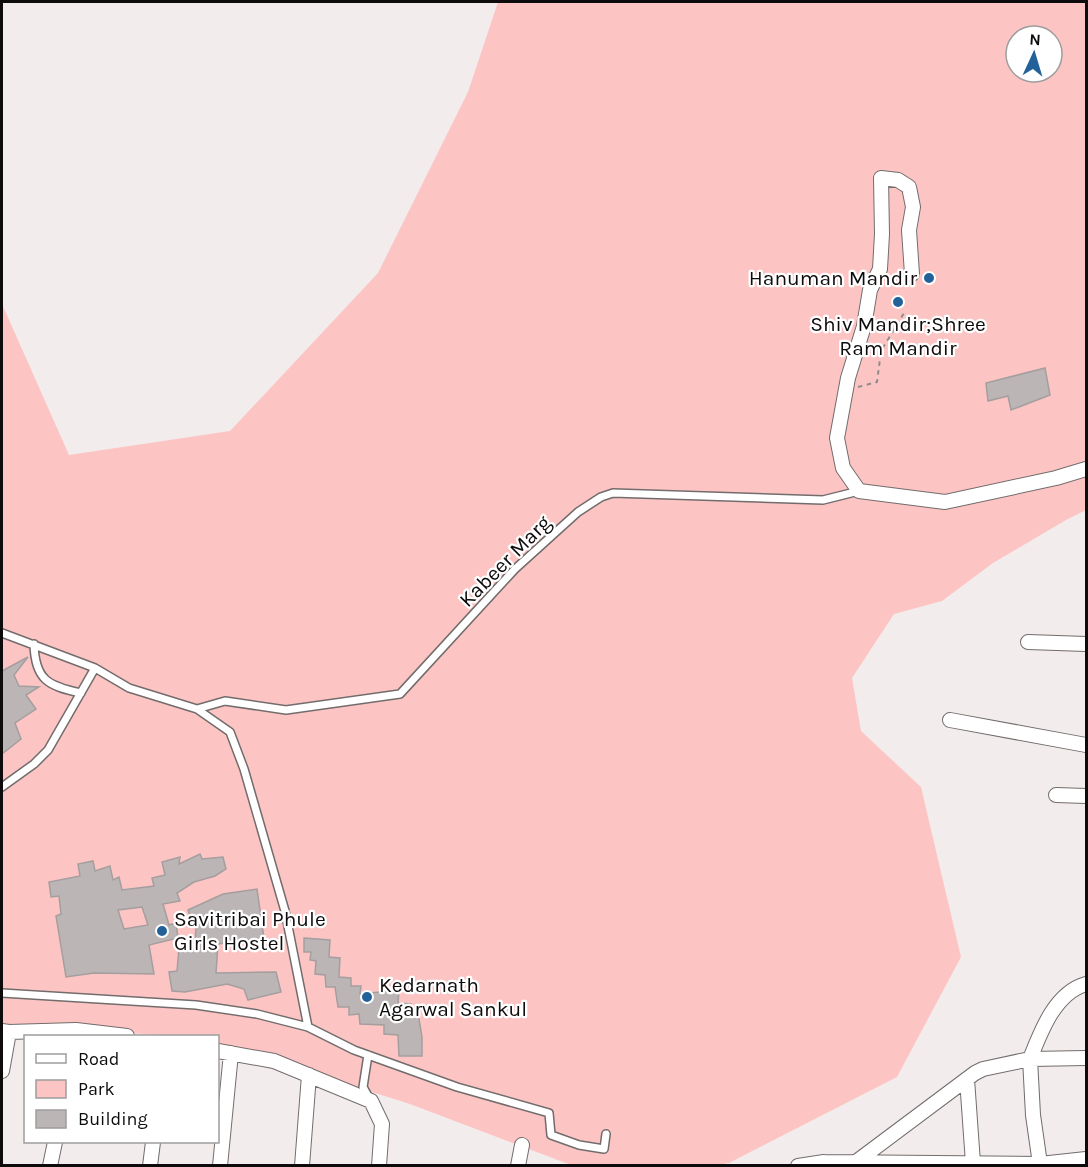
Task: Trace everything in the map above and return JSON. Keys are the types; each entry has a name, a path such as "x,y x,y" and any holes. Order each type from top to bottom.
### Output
{"street":[{"path":"912,274 909,230 913,207 909,187 898,180 881,178 880,269 870,290 864,326 846,389 837,438 843,468 859,491 945,501 1056,478 1086,469"},
{"path":"1028,642 1086,644"},
{"path":"950,720 1086,745"},
{"path":"1056,795 1086,796"},
{"path":"1040,1164 1033,1115 1030,1059 1049,1016 1070,992 1086,984"},
{"path":"2,1071 5,1031 101,1035"},
{"path":"220,1166 224,1052 274,1061 371,1101 382,1124 379,1166"},
{"path":"856,1162 983,1069 1030,1059 1086,1058"},
{"path":"302,1166 309,1076"},
{"path":"967,1079 973,1163"},
{"path":"50,1166 55,1143"},
{"path":"150,1166 153,1143"},
{"path":"518,1166 522,1145"},
{"path":"798,1166 856,1162 1040,1164 1086,1159"}],"lane":[{"name":"Kabeer Marg","path":"197,709 225,701 285,710 400,694 514,568 578,512 601,497 614,493 823,500 859,491"},
{"path":"2,633 95,668 129,688 197,709 231,732 285,910 308,1027"},
{"path":"34,644 36,664 45,680 54,687 81,693"},
{"path":"2,787 34,764 48,750 95,668"},
{"path":"2,993 195,1005 257,1014 308,1027 368,1055 456,1087 549,1113 551,1136 579,1145 604,1149 606,1134"},
{"path":"368,1055 363,1087 371,1101"}],"path":[{"path":"846,389 877,382 880,351 904,313"}],"green space":[{"path":"498,2 1086,2 1086,510 993,563 942,601 894,614 852,678 861,731 921,787 961,957 897,1077 729,1163 713,1166 571,1165 410,1104 219,1044 219,1035 161,1035 2,1026 2,304 69,455 230,431 378,273 468,92"}],"building":[{"path":"1045,368 1050,395 1011,410 1008,396 988,401 986,383"},
{"path":"28,657 14,675 19,686 39,687 26,695 36,709 15,723 21,739 2,754 2,671"},
{"path":"200,854 202,859 223,857 226,869 215,876 194,882 177,893 180,901 163,904 169,925 176,923 178,938 149,945 154,974 94,973 66,977 56,916 61,914 59,896 51,897 49,882 80,876 78,864 93,861 95,871 110,866 113,880 119,877 122,890 154,886 152,878 165,875 162,862 180,857 179,864","holes":["142,907 148,925 124,929 118,910"]},
{"path":"257,889 264,938 218,944 216,973 276,972 281,992 248,1000 244,989 227,984 185,992 172,991 169,972 177,971 179,948 195,949 196,923 193,925 188,910 223,894"},
{"name":"Kedarnath Agarwal Sankul","path":"304,938 330,940 329,957 340,958 339,977 351,978 351,986 361,986 360,994 399,990 398,1003 411,1004 410,1014 418,1013 422,1056 399,1056 398,1035 384,1034 384,1025 360,1024 359,1014 349,1015 349,1007 338,1007 335,987 326,987 325,975 315,974 316,961 310,960 311,952 304,952"}],"place":[{"name":"Hanuman Mandir","path":"929,278"},
{"name":"Shiv Mandir;Shree Ram Mandir","path":"898,302"},
{"name":"Savitribai Phule Girls Hostel","path":"162,931"},
{"name":"Kedarnath Agarwal Sankul","path":"367,997"}]}
